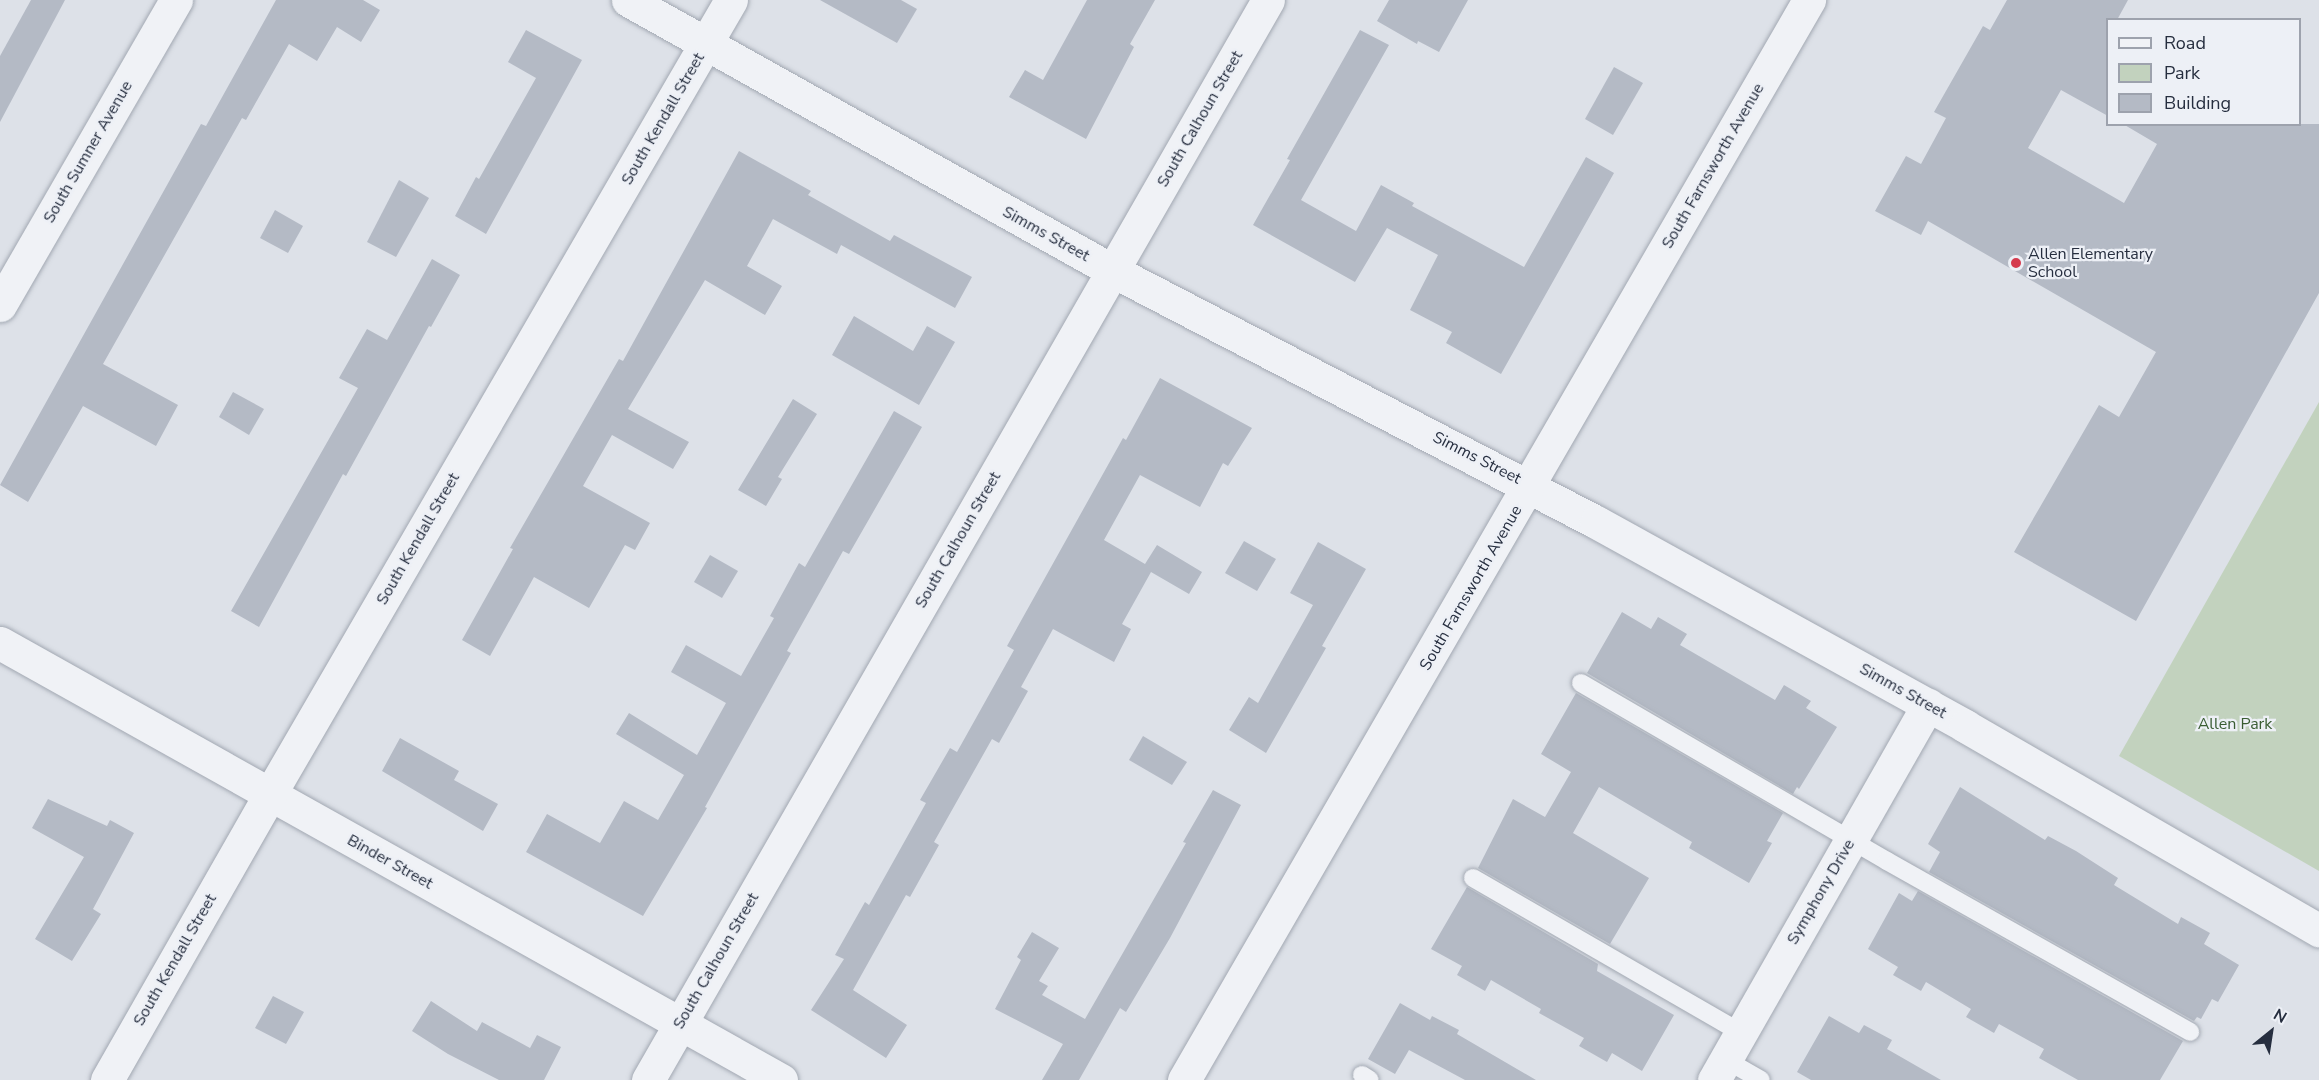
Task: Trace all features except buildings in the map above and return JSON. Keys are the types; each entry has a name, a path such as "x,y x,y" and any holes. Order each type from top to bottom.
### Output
{"street":[{"name":"South Sumner Avenue","path":"0,305 176,0"},
{"name":"Simms Street","path":"628,0 1113,271 1530,486 1928,705 2319,930"},
{"name":"South Kendall Street","path":"107,1080 270,794 731,0"},
{"name":"South Calhoun Street","path":"648,1080 1268,0"},
{"name":"South Farnsworth Avenue","path":"1184,1080 1530,486 1809,0"},
{"name":"Binder Street","path":"0,643 781,1080"},
{"name":"Symphony Drive","path":"1727,1058 1928,705"}],"lane":[{"path":"1581,683 1851,840 2190,1032"},
{"path":"1473,878 1761,1080"}],"green space":[{"name":"Allen Park","path":"2319,402 2319,871 2119,756"}],"place":[{"name":"Allen Elementary School","path":"2016,263"}]}
